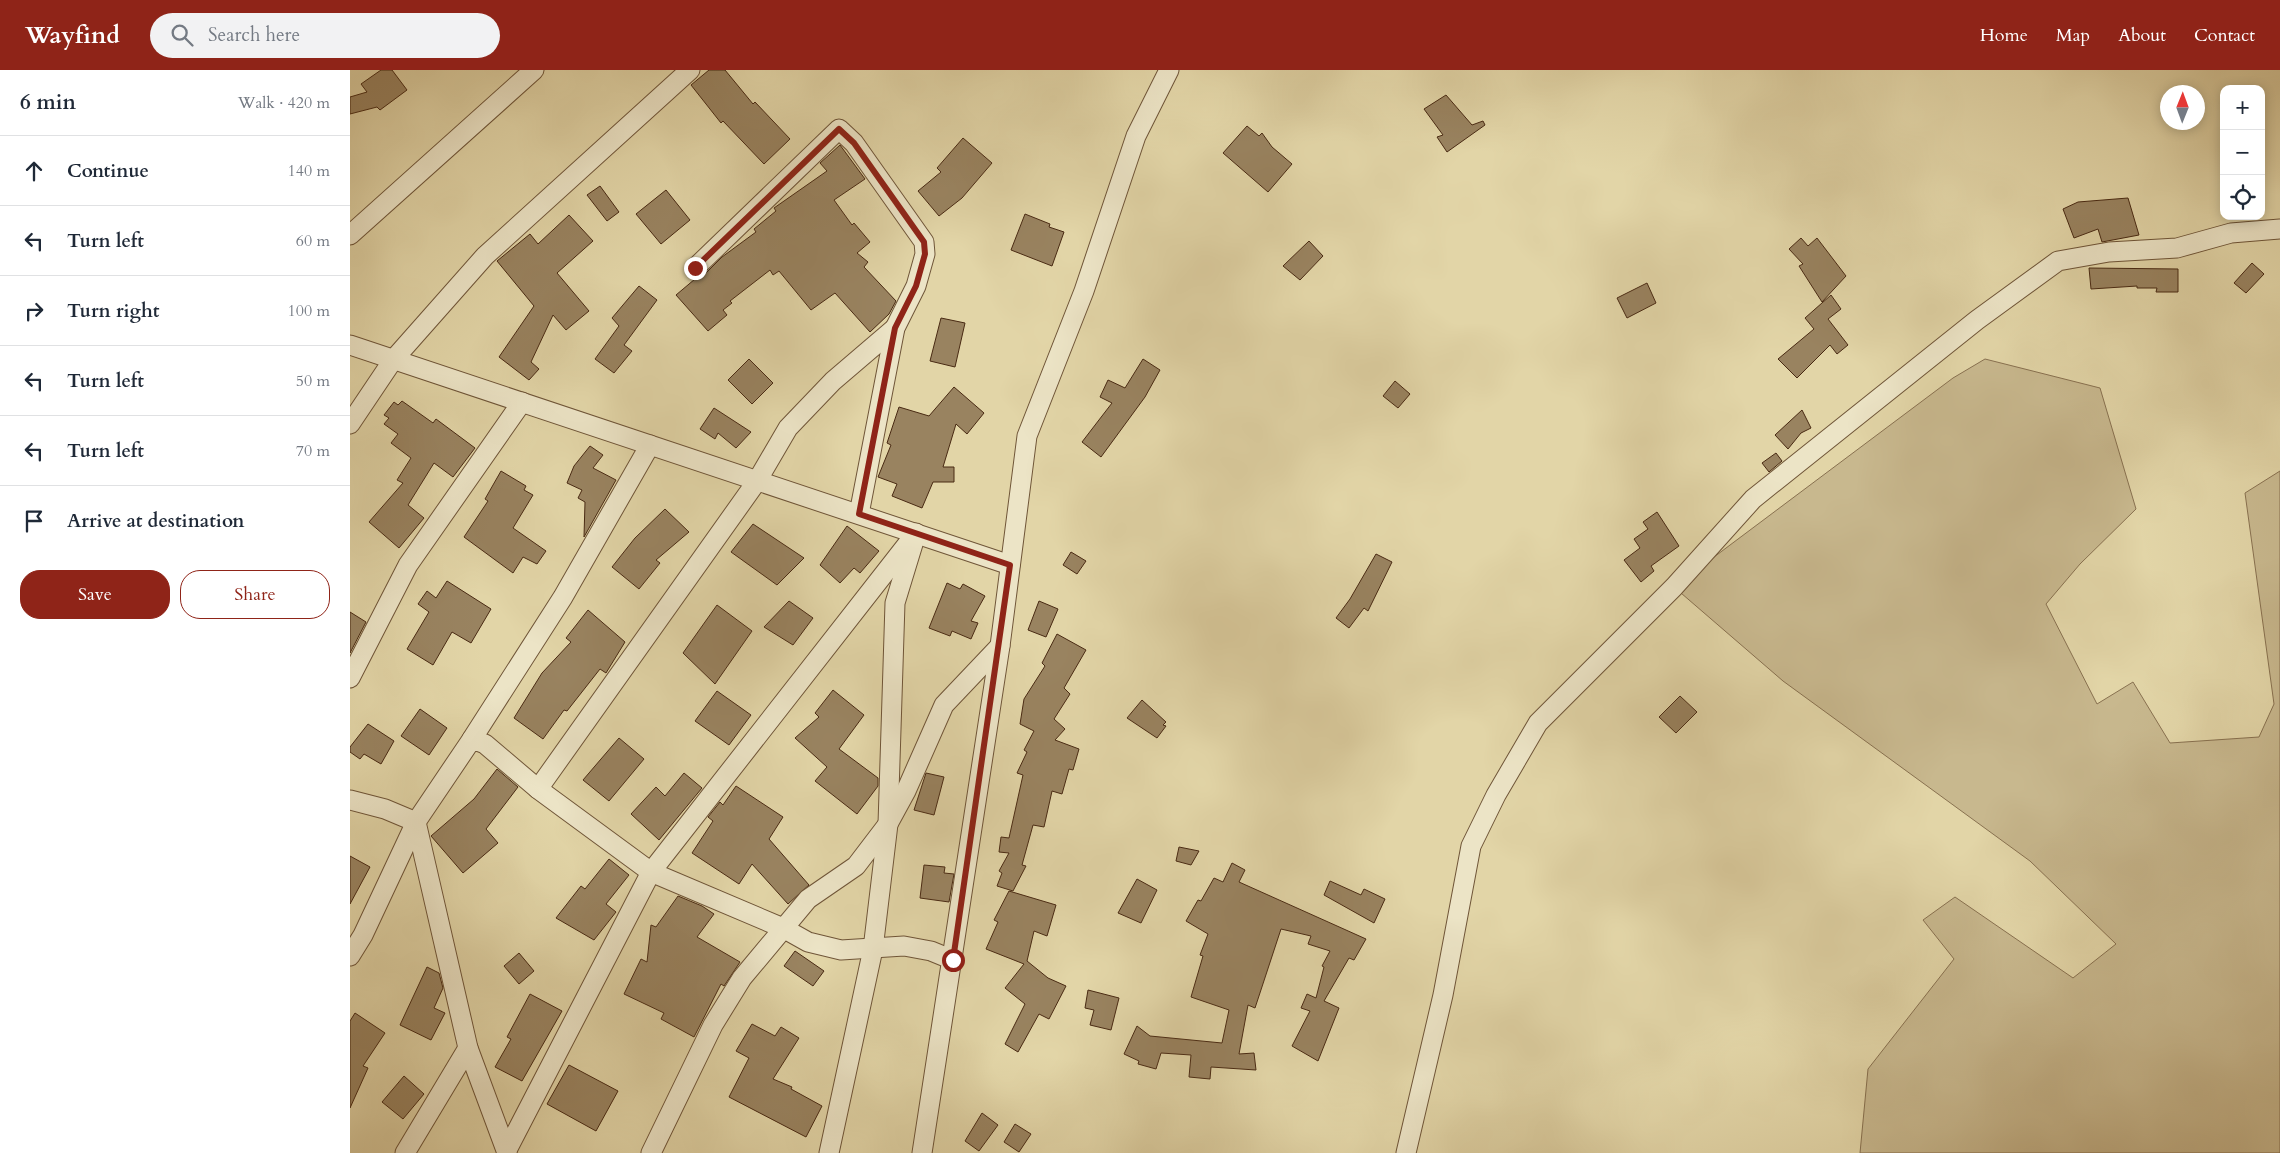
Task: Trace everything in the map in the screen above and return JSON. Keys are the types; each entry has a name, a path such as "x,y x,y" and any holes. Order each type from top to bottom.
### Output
{"street":[{"path":"350,235 534,70"},
{"path":"350,424 394,360 485,256 690,70"},
{"path":"922,1153 1000,646 1027,436 1084,291 1136,136 1169,70"},
{"path":"695,268 839,129 854,143 924,242 925,254 916,286 895,328 859,514"},
{"path":"1406,1153 1443,995 1471,846 1496,795 1538,723 1674,587 1753,498 1969,326 2058,261 2109,252 2177,248 2231,232 2280,229"},
{"path":"538,790 757,480 788,428 833,381 895,328"},
{"path":"350,345 1010,565"},
{"path":"350,678 408,565 522,402"},
{"path":"350,956 363,935 416,822 563,598 650,445"},
{"path":"829,1153 873,949 888,824 895,603 916,533"},
{"path":"507,1152 651,872 916,533"},
{"path":"651,1153 713,1025 742,978 808,898 856,866 888,824 906,791 944,705 1000,646"},
{"path":"472,739 486,744 538,790 651,872 783,928 808,942 841,950 904,946 931,951 953,960"},
{"path":"350,800 385,809 416,822"},
{"path":"416,822 468,1048 507,1152"},
{"path":"405,1153 468,1048"}],"shaded area":[{"path":"1985,359 2100,388 2136,509 2080,564 2046,604 2097,704 2133,682 2170,743 2259,737 2274,704 2245,493 2280,471 2280,1153 1860,1153 1868,1069 1954,959 1923,920 1955,897 2073,978 2116,944 2030,861 1783,681 1674,587 1953,378"}],"building":[{"path":"381,70 392,70 407,90 380,110 377,107 350,114 350,97 367,92 361,84"},
{"path":"709,70 725,70 753,104 755,102 790,139 764,164 723,121 721,123 691,85"},
{"path":"1446,95 1472,125 1483,121 1485,125 1447,152 1437,137 1443,135 1424,109"},
{"path":"1247,126 1259,136 1262,133 1272,147 1292,164 1268,192 1223,153"},
{"path":"963,138 992,163 962,198 939,216 918,191 941,172 937,168"},
{"path":"840,145 865,179 834,200 852,225 854,223 870,242 857,253 868,262 864,267 896,301 889,314 870,332 835,293 811,310 779,271 773,275 770,270 730,301 732,303 723,310 727,315 708,331 676,295 695,279 703,276 722,257 756,232 754,229 776,211 774,208 827,171 820,163"},
{"path":"600,186 619,212 607,221 587,195"},
{"path":"666,190 690,220 661,244 636,214"},
{"path":"2128,198 2139,235 2102,242 2098,229 2074,238 2063,209 2078,202"},
{"path":"1025,214 1050,224 1049,227 1064,232 1052,266 1011,250"},
{"path":"569,215 593,241 557,273 589,311 566,330 553,315 531,362 539,369 529,380 499,357 534,306 497,261 530,234 538,244"},
{"path":"1801,238 1808,246 1817,238 1846,276 1822,302 1799,266 1803,264 1789,249"},
{"path":"1309,241 1323,256 1300,280 1283,266"},
{"path":"2252,263 2264,274 2246,293 2234,283"},
{"path":"2089,268 2178,269 2178,292 2156,292 2157,288 2137,288 2137,286 2091,289"},
{"path":"1647,283 1656,303 1627,318 1617,298"},
{"path":"639,286 657,300 624,345 632,351 614,373 595,359 619,326 612,318"},
{"path":"1831,295 1841,309 1828,319 1848,345 1837,354 1830,345 1797,378 1778,359 1814,329 1805,318"},
{"path":"941,318 965,323 955,367 930,361"},
{"path":"749,359 773,383 752,404 728,380"},
{"path":"1143,359 1160,370 1145,397 1101,457 1082,442 1112,403 1100,397 1108,380 1125,388"},
{"path":"1395,381 1410,394 1398,408 1383,396"},
{"path":"954,387 984,413 967,434 956,424 943,467 954,467 954,482 933,482 922,508 892,496 897,484 878,477 891,445 887,443 899,407 929,416"},
{"path":"402,401 433,423 436,419 475,448 453,477 434,463 408,505 424,518 399,548 369,522 403,483 397,480 411,458 391,443 398,434 384,424 389,418 384,415 394,402 398,405"},
{"path":"714,408 751,432 736,448 718,433 715,439 700,429"},
{"path":"1802,410 1811,428 1801,433 1788,449 1775,435"},
{"path":"590,446 603,455 593,468 616,480 584,537 585,502 578,498 582,490 567,483 574,466"},
{"path":"1776,453 1782,461 1769,472 1762,463"},
{"path":"501,471 526,486 524,490 533,495 513,528 546,551 537,564 523,557 513,573 464,537 488,501 485,499"},
{"path":"665,509 689,532 656,560 660,563 639,589 612,567 635,538"},
{"path":"1657,512 1679,546 1651,566 1654,571 1641,582 1624,560 1640,548 1634,539 1648,529 1643,522"},
{"path":"753,524 804,558 777,585 731,552"},
{"path":"847,526 879,551 860,573 854,568 840,583 820,565"},
{"path":"1071,552 1086,561 1077,574 1063,565"},
{"path":"1376,554 1392,562 1368,611 1364,608 1349,628 1336,618 1350,599"},
{"path":"447,581 491,609 471,643 452,632 433,665 407,649 429,612 418,604 427,591 436,598"},
{"path":"947,583 960,589 963,584 985,596 971,621 978,623 971,639 952,631 950,636 929,628"},
{"path":"789,601 813,618 793,645 764,627"},
{"path":"1039,601 1058,609 1046,637 1028,630"},
{"path":"717,605 752,631 715,684 683,653"},
{"path":"588,610 625,642 606,673 600,669 567,711 564,710 543,739 514,718 542,673 571,642 566,638"},
{"path":"350,612 366,622 350,653"},
{"path":"1057,634 1086,650 1064,688 1070,694 1054,719 1065,729 1055,740 1079,749 1073,770 1069,769 1062,794 1052,791 1044,827 1033,825 1022,865 1026,866 1013,891 997,886 1002,873 999,871 1009,853 999,852 1001,837 1009,838 1023,775 1017,773 1027,752 1024,750 1034,731 1020,724 1024,699 1045,666 1042,663"},
{"path":"833,690 864,715 839,749 878,778 878,786 857,814 815,781 827,767 795,738 819,717 815,713"},
{"path":"717,691 751,715 729,745 695,721"},
{"path":"1680,696 1697,712 1676,733 1659,717"},
{"path":"1142,700 1166,722 1163,725 1166,726 1157,738 1127,718"},
{"path":"420,709 447,728 429,755 401,736"},
{"path":"368,724 394,741 381,764 364,754 360,759 350,752 350,747"},
{"path":"619,738 644,759 609,801 583,780"},
{"path":"497,769 518,787 486,829 498,843 463,873 431,836 474,799"},
{"path":"684,773 702,788 659,840 631,814 656,787 665,796"},
{"path":"926,773 944,777 934,815 914,810"},
{"path":"736,786 783,817 769,839 809,885 788,904 752,864 739,884 692,853 713,821 708,817 720,802 723,805"},
{"path":"1179,847 1199,851 1191,865 1176,861"},
{"path":"350,856 370,867 350,904"},
{"path":"609,859 629,875 606,904 616,912 594,940 556,918 581,886 585,889"},
{"path":"1232,863 1245,870 1239,882 1366,939 1354,960 1349,958 1324,1001 1339,1008 1318,1061 1292,1046 1310,1011 1301,1008 1307,994 1316,998 1324,967 1322,966 1330,951 1308,944 1311,936 1281,929 1255,1008 1248,1005 1239,1054 1254,1053 1256,1070 1211,1067 1210,1079 1189,1077 1191,1055 1161,1053 1156,1069 1138,1064 1139,1061 1124,1054 1137,1026 1150,1036 1222,1043 1229,1010 1191,997 1203,956 1200,955 1208,934 1186,921 1198,900 1201,901 1214,878 1223,882"},
{"path":"924,865 945,867 944,873 954,874 949,902 920,898"},
{"path":"1137,879 1157,890 1141,923 1118,913"},
{"path":"1330,881 1361,895 1364,889 1385,899 1374,923 1324,895"},
{"path":"1009,891 1056,905 1047,936 1034,931 1027,961 1048,978 1066,986 1049,1019 1039,1014 1018,1052 1005,1044 1025,1004 1005,988 1024,964 986,949 998,922 994,920"},
{"path":"678,896 702,906 714,914 697,937 740,962 724,986 721,984 694,1037 661,1019 664,1013 624,994 641,959 647,962 651,925 656,927"},
{"path":"795,951 824,971 813,986 784,966"},
{"path":"519,953 534,971 519,984 504,966"},
{"path":"427,967 439,973 443,988 434,1008 445,1013 431,1040 400,1025"},
{"path":"1088,990 1119,998 1111,1030 1090,1025 1094,1010 1085,1008"},
{"path":"530,994 562,1011 522,1081 495,1067 511,1039 507,1037"},
{"path":"355,1013 385,1033 363,1066 368,1068 350,1108 350,1021"},
{"path":"752,1024 775,1036 781,1027 799,1038 773,1079 792,1087 791,1089 822,1106 806,1137 729,1097 749,1058 736,1051"},
{"path":"569,1065 618,1091 596,1131 547,1104"},
{"path":"404,1076 424,1094 403,1119 382,1102"},
{"path":"982,1113 998,1125 979,1151 965,1141"},
{"path":"1015,1124 1031,1134 1019,1152 1004,1142"}],"route":[{"path":"695,268 839,129 854,143 924,242 925,254 916,286 895,328 859,514 1010,565 1000,646 953,960"}]}
